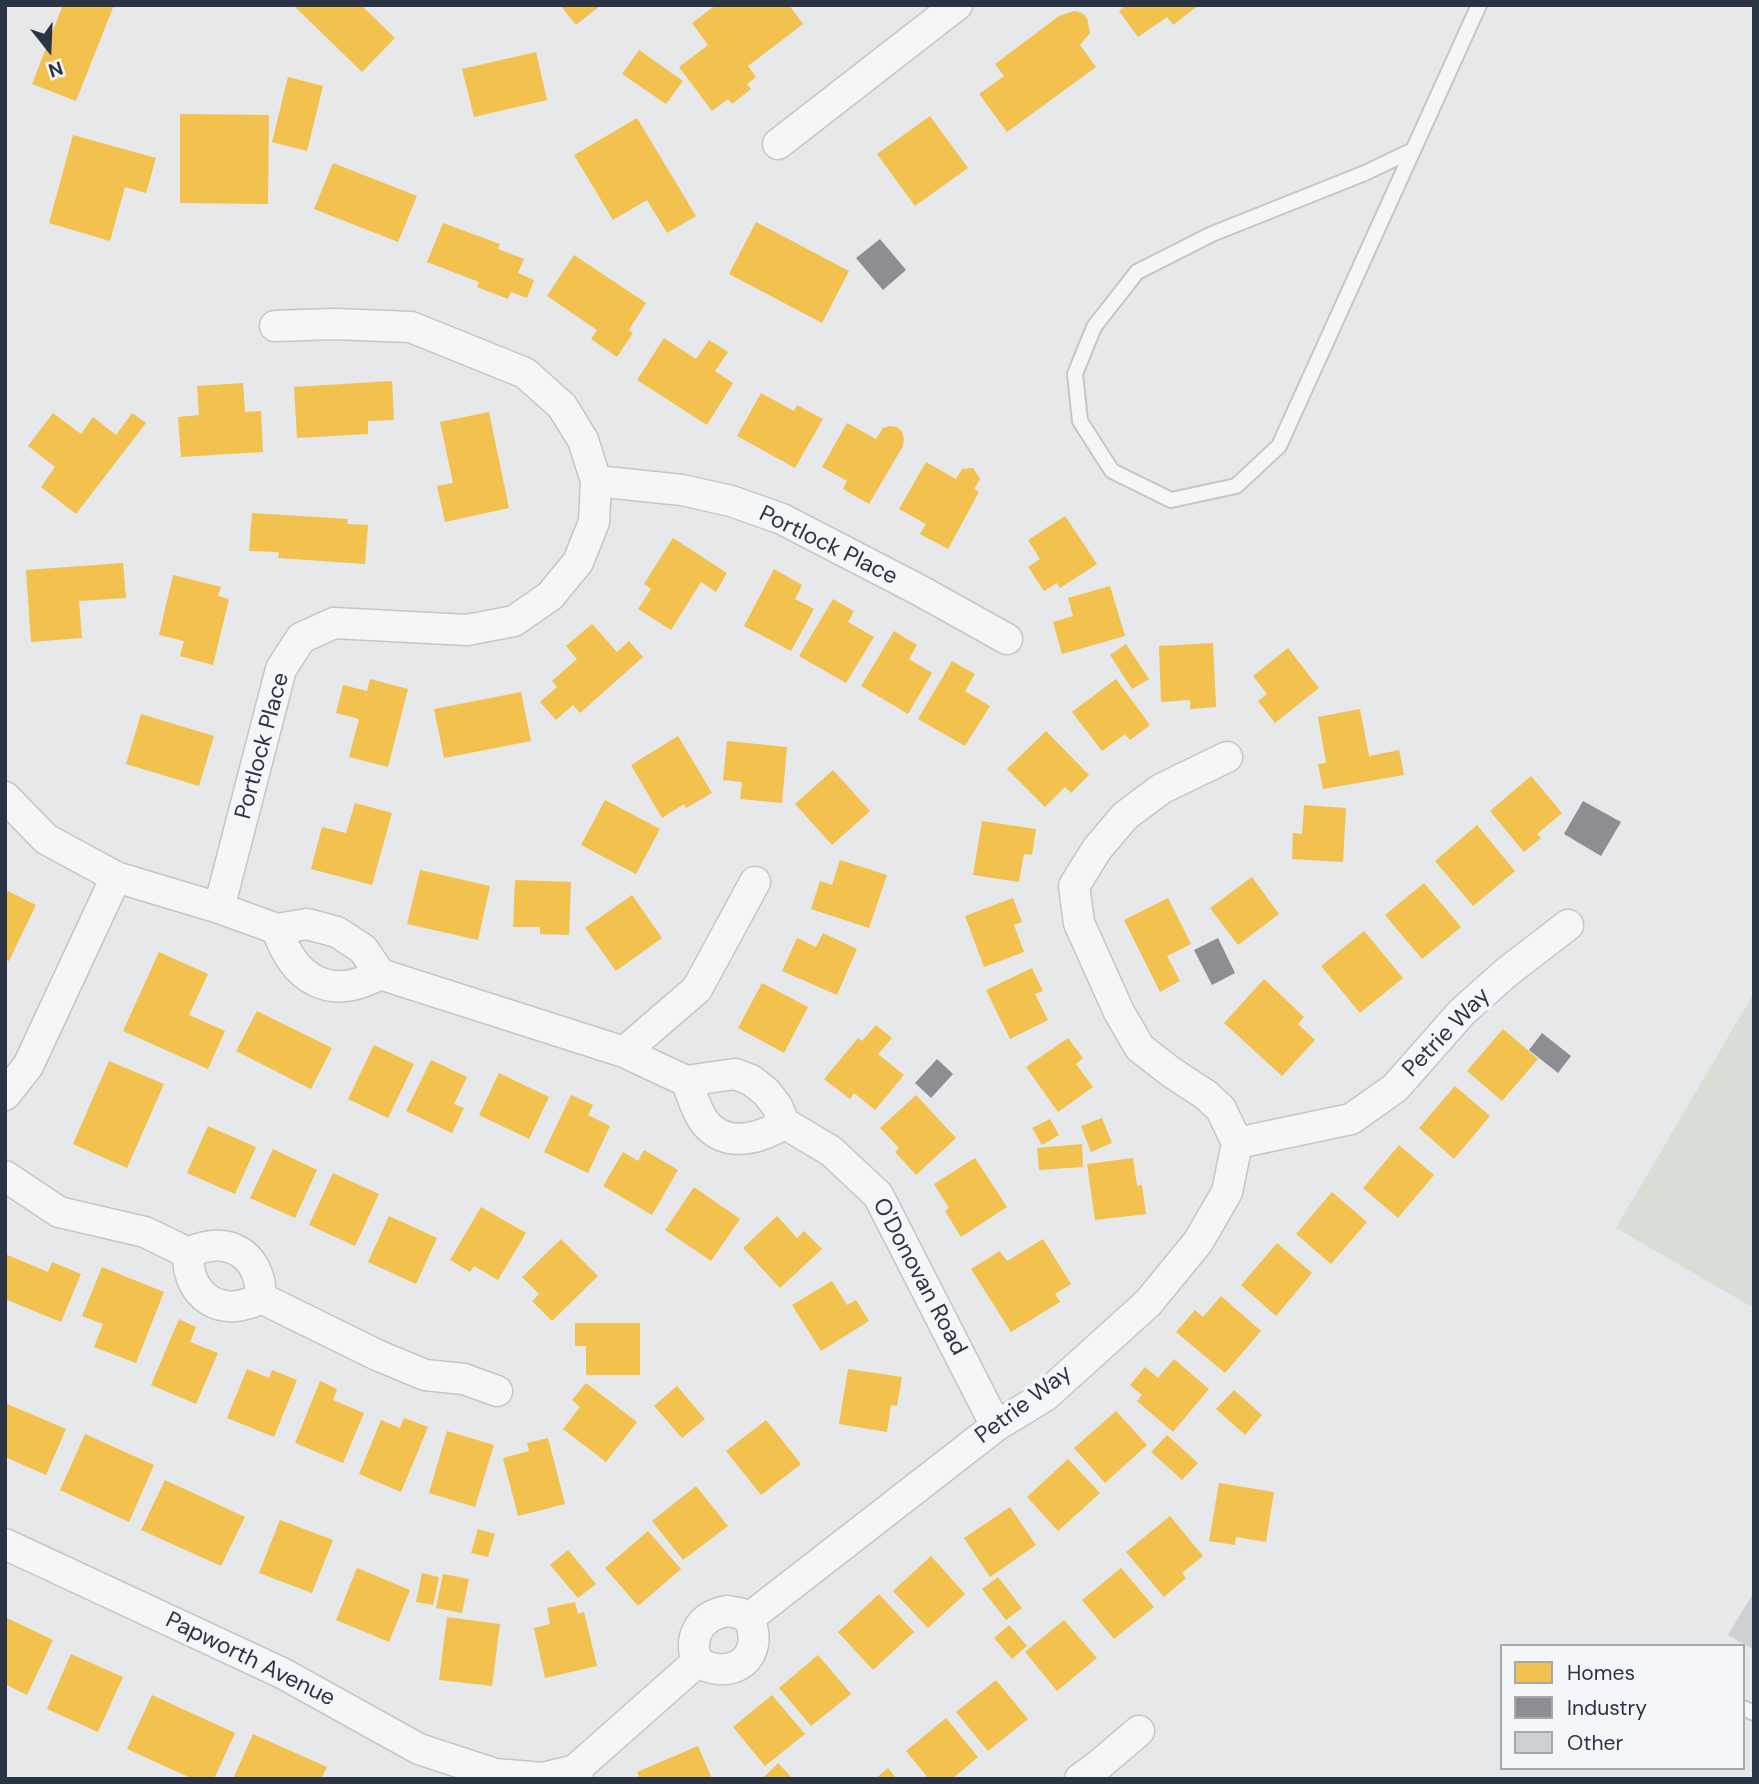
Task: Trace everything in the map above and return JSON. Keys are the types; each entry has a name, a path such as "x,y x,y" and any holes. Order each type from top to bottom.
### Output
{"street":[{"path":"778,144 957,5"},
{"name":"Portlock Place","path":"219,908 281,669 301,638 334,623 467,630 514,621 550,596 578,562 594,522 596,481 583,440 562,406 525,373 411,327 334,324 275,326"},
{"name":"Portlock Place","path":"596,481 682,490 731,501 782,519 1007,639"},
{"path":"1227,757 1161,789 1125,816 1097,849 1074,886 1079,923 1119,1012 1140,1048 1206,1095 1221,1109 1237,1143"},
{"path":"5,797 46,839 117,877 219,908 276,929 307,924 337,932 363,948 380,974 624,1052 686,1081 707,1125 722,1134 737,1138 754,1138 769,1134 784,1123"},
{"path":"5,1096 27,1066 117,877"},
{"path":"624,1052 697,989 755,882"},
{"name":"Petrie Way","path":"750,1618 996,1426 1045,1396 1148,1303 1199,1242 1227,1192 1237,1143 1351,1119 1395,1088 1462,1012 1507,972 1568,925"},
{"path":"276,929 290,960 313,980 330,986 347,986 364,983 380,974"},
{"name":"O'Donovan Road","path":"686,1081 735,1074 751,1080 766,1092 777,1106 784,1123 831,1151 878,1195 996,1426"},
{"path":"5,1176 59,1212 145,1233 188,1253 213,1245 238,1251 249,1259 257,1270 261,1298"},
{"path":"188,1253 188,1269 192,1282 209,1300 234,1307 247,1305 261,1298"},
{"path":"261,1298 377,1355 425,1375 464,1379 497,1391"},
{"name":"Papworth Avenue","path":"5,1544 282,1673 419,1749 495,1774 543,1777 577,1774"},
{"path":"727,1611 750,1618 755,1631 754,1642 751,1653 743,1662 733,1669 721,1671 709,1669 697,1662 693,1639 705,1619 715,1613 727,1611"},
{"path":"577,1774 697,1662"},
{"path":"1080,1779 1139,1731"}],"lane":[{"path":"1413,150 1366,173 1212,234 1137,272 1094,327 1074,374 1080,421 1112,471 1171,500 1236,486 1279,446 1479,5"}],"shaded area":[{"path":"1754,993 1754,1308 1616,1228"}],"building: Homes":[{"path":"63,5 114,5 76,101 32,84"},
{"path":"293,5 361,5 395,38 362,72"},
{"path":"560,5 601,5 576,25"},
{"path":"716,5 789,5 803,24 748,66 756,77 747,84 751,89 732,104 728,99 712,111 679,67 708,45 692,23"},
{"path":"1126,5 1199,5 1173,25 1167,17 1138,37 1119,11"},
{"path":"1074,11 1087,18 1090,33 1080,45 1096,67 1007,132 979,94 1004,76 995,64 1059,16"},
{"path":"639,50 683,81 666,104 622,74"},
{"path":"536,52 547,100 474,117 462,69"},
{"path":"288,77 323,86 307,151 272,142"},
{"path":"180,114 269,115 268,204 180,203"},
{"path":"930,116 968,168 915,206 877,154"},
{"path":"637,118 696,216 667,233 647,200 613,220 574,155"},
{"path":"73,135 156,158 146,193 125,187 110,241 49,223"},
{"path":"333,163 417,196 398,242 314,209"},
{"path":"756,222 849,271 822,323 729,274"},
{"path":"443,223 500,244 498,249 524,259 518,273 534,280 527,298 511,292 508,299 477,287 479,282 427,262"},
{"path":"574,255 646,303 629,330 633,333 617,357 591,339 597,330 547,296"},
{"path":"664,338 696,359 709,340 728,352 715,371 733,383 707,425 637,380"},
{"path":"392,381 394,420 368,421 368,434 297,438 294,387"},
{"path":"243,383 245,412 261,411 263,452 181,457 178,417 199,415 197,386"},
{"path":"761,393 794,411 797,405 823,419 795,468 737,436"},
{"path":"489,412 509,508 445,522 437,486 453,483 440,422"},
{"path":"53,413 81,434 93,417 116,435 132,413 146,423 76,514 41,487 55,467 28,446"},
{"path":"847,423 876,439 883,428 897,427 904,439 903,446 869,504 843,489 847,481 822,467"},
{"path":"926,462 956,479 962,469 973,468 980,479 974,489 979,492 948,549 920,534 926,524 899,509"},
{"path":"252,513 348,519 347,524 368,525 365,564 278,558 279,552 249,551"},
{"path":"1065,516 1097,564 1060,588 1057,583 1044,591 1028,567 1040,559 1028,540"},
{"path":"673,538 727,573 716,592 701,582 671,630 638,609 651,589 644,584"},
{"path":"123,563 126,598 79,601 82,638 31,642 26,570"},
{"path":"774,569 802,585 795,599 814,609 791,651 744,626"},
{"path":"173,575 221,587 218,596 229,599 213,665 180,656 184,641 159,635"},
{"path":"1110,586 1125,636 1062,654 1053,622 1073,616 1068,598"},
{"path":"833,599 854,611 848,622 874,637 846,683 799,656"},
{"path":"592,624 617,652 629,641 643,657 580,713 573,705 556,720 540,702 557,687 552,681 577,659 566,646"},
{"path":"894,631 917,645 909,659 932,673 908,714 861,686"},
{"path":"1213,643 1216,707 1190,709 1190,700 1161,702 1159,646"},
{"path":"1126,644 1149,679 1132,689 1110,655"},
{"path":"1288,648 1319,688 1275,723 1258,701 1267,694 1253,676"},
{"path":"952,661 975,674 965,691 990,706 965,746 918,719"},
{"path":"370,679 408,689 388,767 349,757 359,719 336,713 343,685 367,691"},
{"path":"1116,679 1150,725 1130,740 1125,734 1102,751 1072,712"},
{"path":"521,692 531,741 444,758 434,709"},
{"path":"1360,709 1369,756 1399,750 1404,775 1323,789 1318,764 1326,763 1318,717"},
{"path":"141,714 214,736 199,786 126,764"},
{"path":"1046,731 1089,775 1071,793 1065,787 1045,807 1007,769"},
{"path":"678,736 712,793 686,808 684,804 662,818 631,765"},
{"path":"727,741 787,747 782,803 740,799 742,782 723,780"},
{"path":"833,770 870,811 832,845 795,804"},
{"path":"1531,776 1562,813 1537,834 1541,838 1524,852 1490,811"},
{"path":"605,800 660,829 636,874 581,845"},
{"path":"355,803 392,813 372,885 311,869 322,827 346,833"},
{"path":"1304,805 1346,808 1343,862 1292,859 1293,833 1302,834"},
{"path":"982,821 1036,829 1032,855 1024,854 1019,882 973,875"},
{"path":"1477,825 1515,871 1473,906 1435,861"},
{"path":"840,860 887,875 869,928 811,909 820,881 832,885"},
{"path":"420,870 490,886 478,940 407,924"},
{"path":"1252,877 1279,914 1238,945 1210,908"},
{"path":"515,880 571,882 569,935 540,934 540,927 513,927"},
{"path":"1424,883 1461,927 1422,959 1385,915"},
{"path":"8,891 36,905 9,961 5,959 5,896"},
{"path":"632,895 662,938 616,971 585,928"},
{"path":"1013,898 1022,922 1014,925 1024,952 984,967 965,916"},
{"path":"1168,898 1191,944 1167,956 1180,981 1160,992 1124,920"},
{"path":"1364,931 1403,978 1360,1013 1321,966"},
{"path":"823,933 857,949 837,995 782,971 797,938 816,947"},
{"path":"159,952 208,974 189,1015 225,1031 208,1069 123,1031"},
{"path":"1032,968 1043,991 1035,994 1048,1020 1010,1039 986,990"},
{"path":"1264,979 1304,1017 1298,1024 1315,1040 1282,1076 1224,1023"},
{"path":"762,983 808,1007 784,1053 738,1028"},
{"path":"257,1011 332,1048 311,1089 236,1051"},
{"path":"876,1025 892,1038 878,1054 904,1075 875,1110 854,1093 850,1099 824,1079 858,1038 862,1041"},
{"path":"1503,1029 1538,1059 1502,1101 1467,1071"},
{"path":"1068,1038 1083,1058 1076,1064 1093,1087 1058,1112 1026,1067"},
{"path":"374,1045 414,1064 388,1118 348,1099"},
{"path":"431,1060 467,1077 454,1104 464,1108 452,1133 406,1111"},
{"path":"109,1061 164,1084 127,1168 73,1144"},
{"path":"499,1073 549,1097 529,1139 479,1115"},
{"path":"1455,1086 1490,1116 1454,1159 1419,1128"},
{"path":"571,1095 593,1105 588,1115 610,1126 588,1173 544,1152"},
{"path":"916,1095 956,1138 916,1175 895,1152 899,1148 880,1128"},
{"path":"1102,1118 1112,1143 1091,1152 1081,1126"},
{"path":"1050,1119 1059,1135 1042,1145 1032,1128"},
{"path":"208,1126 256,1147 235,1194 187,1173"},
{"path":"1082,1144 1083,1167 1039,1170 1037,1148"},
{"path":"1399,1145 1434,1175 1398,1218 1363,1188"},
{"path":"273,1149 317,1170 295,1218 250,1198"},
{"path":"644,1150 678,1170 652,1215 603,1186 623,1152 638,1161"},
{"path":"975,1158 1007,1207 961,1237 945,1211 949,1208 934,1184"},
{"path":"1133,1158 1137,1186 1142,1185 1146,1214 1095,1220 1087,1164"},
{"path":"333,1173 379,1194 355,1246 309,1225"},
{"path":"694,1187 740,1219 711,1261 665,1230"},
{"path":"1332,1192 1367,1222 1331,1264 1296,1234"},
{"path":"481,1207 526,1233 498,1280 474,1266 470,1272 450,1260"},
{"path":"389,1216 437,1238 416,1284 368,1262"},
{"path":"777,1216 797,1238 804,1231 822,1249 780,1288 743,1248"},
{"path":"561,1239 598,1276 552,1321 532,1301 539,1294 522,1277"},
{"path":"1043,1239 1071,1284 1055,1294 1060,1302 1011,1332 971,1269 1000,1251 1007,1261"},
{"path":"1277,1243 1312,1273 1276,1316 1241,1285"},
{"path":"5,1254 48,1272 52,1262 81,1274 61,1322 5,1299"},
{"path":"102,1267 164,1292 136,1363 94,1347 103,1324 82,1316"},
{"path":"832,1281 847,1305 856,1300 869,1321 821,1351 792,1305"},
{"path":"1221,1296 1261,1331 1225,1373 1176,1332 1195,1310 1203,1317"},
{"path":"179,1319 196,1327 190,1342 218,1353 196,1404 151,1385"},
{"path":"575,1323 640,1323 640,1375 586,1375 586,1346 575,1346"},
{"path":"1174,1359 1209,1389 1173,1432 1137,1401 1142,1395 1130,1385 1145,1367 1158,1378"},
{"path":"247,1369 269,1378 272,1370 297,1380 274,1437 227,1418"},
{"path":"848,1369 902,1377 897,1406 891,1405 887,1432 839,1424"},
{"path":"320,1381 337,1389 333,1400 364,1413 343,1463 295,1443"},
{"path":"586,1383 637,1422 606,1462 563,1429 580,1407 572,1400"},
{"path":"677,1386 705,1419 682,1438 654,1406"},
{"path":"1234,1390 1262,1415 1245,1435 1216,1409"},
{"path":"5,1403 66,1429 46,1475 5,1457"},
{"path":"1116,1411 1147,1445 1105,1483 1074,1448"},
{"path":"404,1418 428,1427 401,1492 359,1474 381,1420 400,1428"},
{"path":"766,1420 801,1464 761,1495 726,1451"},
{"path":"447,1431 494,1445 475,1507 429,1493"},
{"path":"85,1434 154,1465 129,1522 60,1490"},
{"path":"1167,1435 1198,1463 1182,1480 1151,1452"},
{"path":"548,1438 565,1504 518,1516 503,1458 529,1451 527,1443"},
{"path":"1068,1459 1100,1493 1058,1531 1027,1497"},
{"path":"165,1480 245,1517 221,1566 141,1530"},
{"path":"1219,1483 1274,1492 1266,1542 1236,1537 1235,1545 1209,1541"},
{"path":"696,1486 728,1526 683,1560 652,1521"},
{"path":"1010,1507 1036,1545 990,1577 964,1538"},
{"path":"1170,1516 1203,1556 1182,1573 1186,1578 1164,1597 1126,1552"},
{"path":"280,1520 333,1540 312,1593 259,1573"},
{"path":"478,1529 495,1534 488,1557 471,1553"},
{"path":"648,1531 681,1569 638,1606 605,1568"},
{"path":"568,1550 596,1584 578,1598 550,1565"},
{"path":"931,1556 965,1594 928,1628 893,1591"},
{"path":"357,1568 410,1590 389,1642 336,1620"},
{"path":"1121,1568 1154,1607 1114,1639 1082,1600"},
{"path":"422,1573 439,1577 433,1605 416,1602"},
{"path":"443,1574 469,1579 462,1613 436,1608"},
{"path":"998,1577 1022,1608 1006,1620 982,1589"},
{"path":"879,1594 914,1632 873,1670 838,1632"},
{"path":"575,1602 578,1614 584,1612 597,1666 545,1678 534,1628 550,1624 547,1608"},
{"path":"5,1617 53,1640 27,1695 5,1684"},
{"path":"447,1617 500,1624 492,1686 439,1680"},
{"path":"1064,1620 1097,1658 1057,1691 1025,1652"},
{"path":"1009,1625 1027,1646 1012,1659 994,1638"},
{"path":"71,1654 123,1677 98,1732 47,1709"},
{"path":"818,1655 851,1694 811,1726 779,1688"},
{"path":"996,1680 1028,1719 988,1751 956,1712"},
{"path":"152,1695 235,1733 214,1779 193,1779 127,1749"},
{"path":"772,1695 805,1734 765,1766 733,1727"},
{"path":"946,1718 978,1757 952,1779 929,1779 906,1751"},
{"path":"253,1734 327,1767 321,1779 233,1779"},
{"path":"698,1746 712,1779 640,1779 637,1772"},
{"path":"778,1763 793,1779 762,1779"},
{"path":"888,1768 897,1779 875,1779"}],"building: Industry":[{"path":"880,239 906,270 883,290 856,258"},
{"path":"1583,801 1621,822 1601,856 1564,834"},
{"path":"1218,938 1235,973 1212,985 1194,950"},
{"path":"1542,1033 1571,1056 1558,1073 1529,1050"},
{"path":"937,1059 953,1074 931,1098 915,1083"}],"building: Other":[{"path":"1754,1592 1754,1650 1728,1635"}]}
